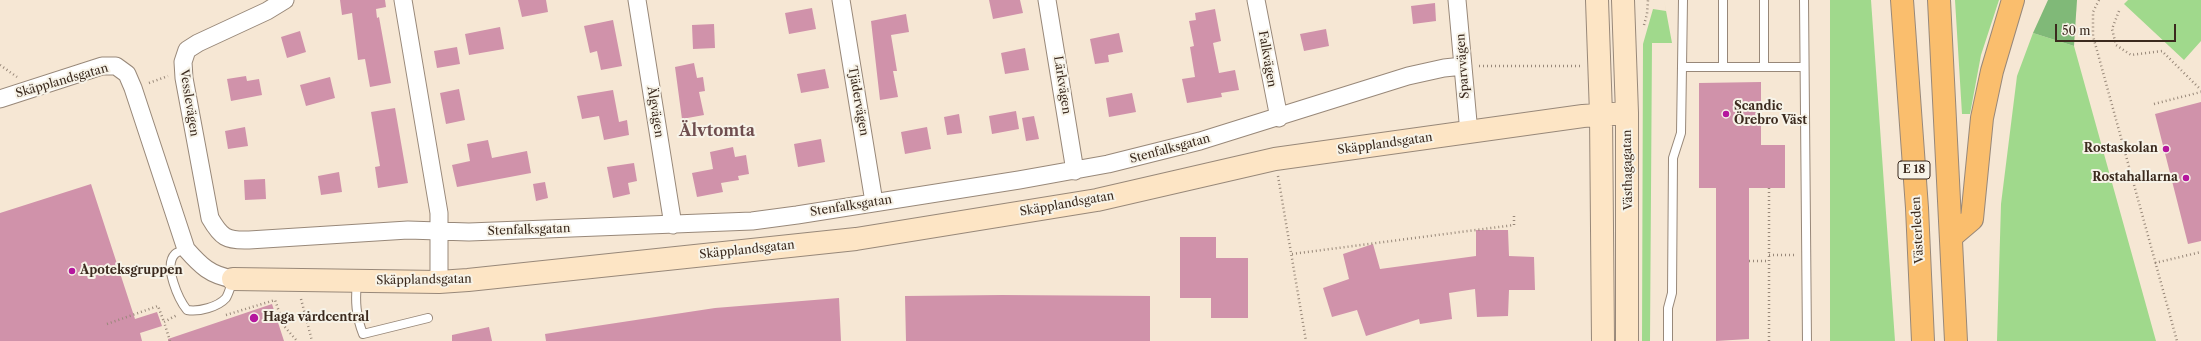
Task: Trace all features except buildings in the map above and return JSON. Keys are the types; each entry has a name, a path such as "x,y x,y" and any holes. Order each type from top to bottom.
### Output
{"highway":[{"name":"Västerleden","path":"1902,0 1917,208 1923,341"},
{"path":"1939,0 1952,236 1956,341"},
{"path":"1952,236 1972,219 1982,118 1992,71 2013,0"}],"street":[{"name":"Vesslevägen","path":"224,237 218,232 210,218 182,62 187,50 198,42 267,11 285,0"},
{"path":"403,0 439,213 441,231 440,282"},
{"name":"Älgvägen","path":"637,0 673,225"},
{"name":"Tjädervägen","path":"841,0 874,202"},
{"name":"Lärkvägen","path":"1047,0 1075,171"},
{"name":"Falkvägen","path":"1256,0 1279,118"},
{"name":"Sparvvägen","path":"1457,0 1469,133"},
{"path":"1597,0 1601,114 1603,341"},
{"name":"Västhagagatan","path":"1623,0 1627,113 1627,341"},
{"name":"Skäpplandsgatan","path":"0,98 102,66 116,66 127,74 133,88 186,249 200,265 218,276 233,279 302,281 440,282 856,239 1097,200 1275,159 1601,114 1627,113"},
{"name":"Stenfalksgatan","path":"224,237 237,241 408,230 469,232 752,221 1075,171 1155,153 1279,118 1408,76 1444,68 1463,66"}],"lane":[{"path":"1668,341 1668,308 1672,293 1673,158 1681,133 1683,0"},
{"path":"1722,0 1723,67"},
{"path":"1764,0 1764,67"},
{"path":"1804,0 1807,341"},
{"path":"1682,67 1804,67"},
{"path":"186,249 175,254 170,262 180,302 187,310 196,311 216,304 226,297 233,279"},
{"path":"357,281 355,302 358,321 363,334 428,318"}],"path":[{"path":"2099,0 2093,12 2093,36 2177,341"},
{"path":"2119,11 2112,29 2116,45 2131,55 2162,51 2201,91 2154,104"},
{"path":"1463,66 1599,65"},
{"path":"133,88 159,80 183,68"},
{"path":"1277,168 1306,341"},
{"path":"1769,188 1769,341"},
{"path":"1292,254 1514,225 1514,214"},
{"path":"2155,263 2201,252"},
{"path":"1769,255 1806,255"},
{"path":"1749,261 1769,261"},
{"path":"302,281 299,291 312,341"},
{"path":"216,304 216,318 275,300 284,326 297,341"},
{"path":"107,324 158,306 170,341"},
{"path":"164,322 187,310"}],"green space":[{"path":"1664,0 1672,43 1652,43 1650,341 1642,341 1643,44 1653,9 1666,11"},
{"path":"1830,0 1871,0 1895,341 1830,341"},
{"path":"1955,0 1999,0 1981,55 1970,114 1962,114"},
{"path":"2048,0 2077,0 2074,46 2033,33"},
{"path":"2128,0 2201,0 2201,41 2184,60 2124,4"},
{"path":"2033,33 2074,46 2156,341 1997,341 2001,204 2017,76"}],"place":[{"name":"Scandic Örebro Väst","path":"1726,114"},
{"name":"Rostaskolan","path":"2166,149"},
{"name":"Rostahallarna","path":"2186,178"},
{"name":"Apoteksgruppen","path":"72,271"},
{"name":"Haga vårdcentral","path":"254,318"}],"district":[{"name":"Älvtomta","path":"717,131"}]}
